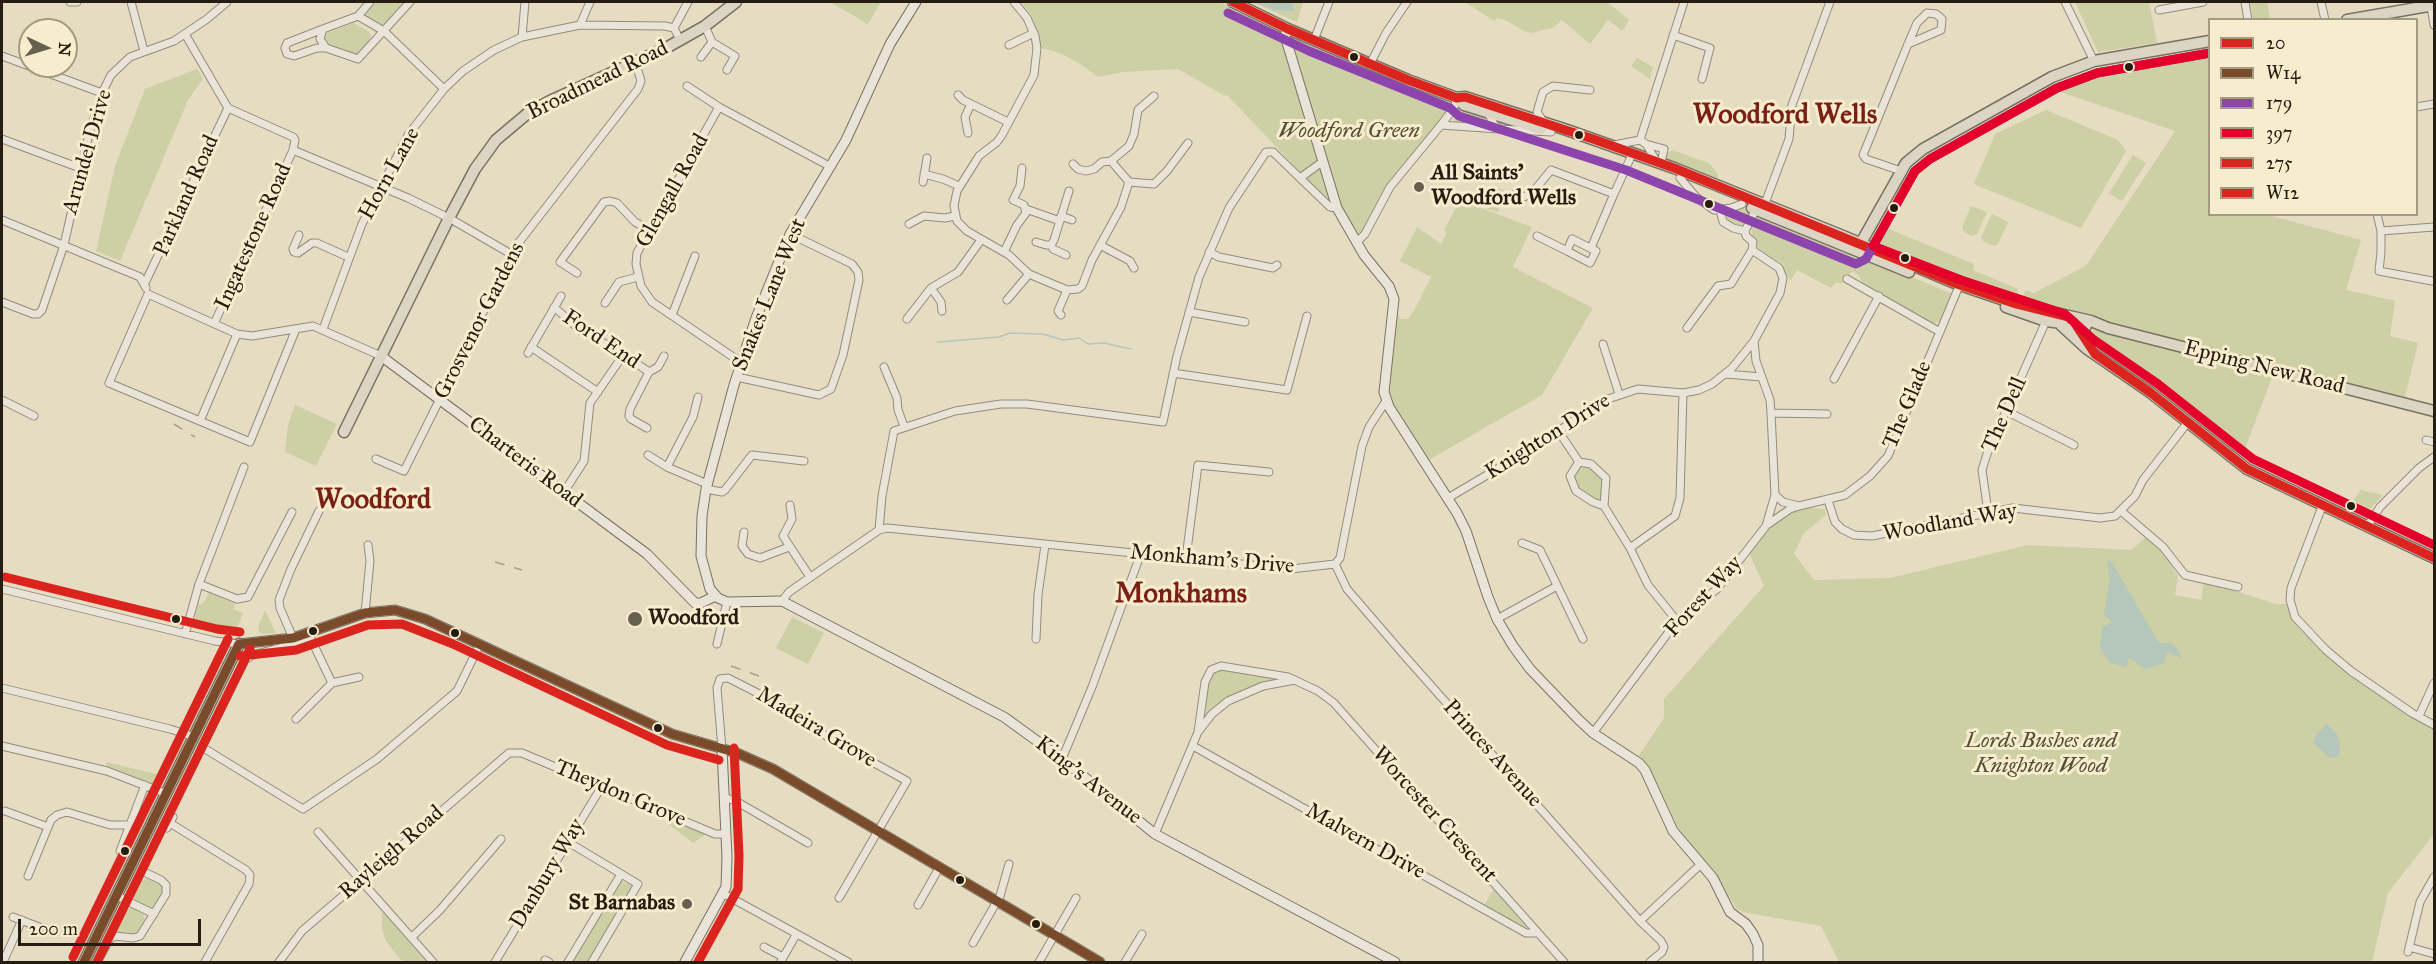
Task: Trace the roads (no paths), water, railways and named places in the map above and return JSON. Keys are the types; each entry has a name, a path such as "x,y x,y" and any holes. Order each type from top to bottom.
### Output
{"main road":[{"name":"Broadmead Road","path":"344,432 448,218 485,154 510,127 550,101 636,64 705,26 736,2"},
{"path":"1233,2 1288,29 1457,98 1464,105 1612,145 1858,247 2063,320 2095,354 2188,422 2247,469 2434,558"},
{"path":"2371,18 2392,8 2432,5"},
{"path":"1858,247 1906,163 1923,149 2052,77 2094,61 2208,41"},
{"path":"1457,98 1465,97 1512,112 1742,204 1760,207"},
{"path":"1858,247 1957,291 2046,321 2063,320"},
{"name":"Epping New Road","path":"2063,320 2091,321 2095,324 2434,411"},
{"name":"Epping New Road","path":"2063,320 2076,326 2095,324"},
{"path":"2076,326 2095,354"},
{"path":"84,963 167,794 196,742 239,645"}],"street":[{"path":"70,2 77,2"},
{"path":"131,2 144,51"},
{"name":"Arundel Drive","path":"2,302 33,314 38,314 42,310 64,245 80,168 102,93 111,75 130,57 167,45 227,2"},
{"path":"370,2 358,16 287,43 285,52 294,56 317,48 326,48 358,59 410,2"},
{"path":"522,37 525,2"},
{"path":"580,25 590,2"},
{"path":"680,40 674,28 688,2"},
{"name":"Snakes Lane West","path":"715,596 705,576 701,556 700,536 706,486 737,377 760,309 790,234 831,167 861,109 890,44 916,2"},
{"path":"1014,2 1027,18 1034,33 1037,48 1034,75 997,142 979,156 959,186 955,199 955,216 961,227 1005,252 1029,274 1067,291 1074,290 1082,285 1121,207 1129,182"},
{"path":"1314,40 1329,2"},
{"path":"1370,64 1386,33 1407,2"},
{"path":"1643,142 1684,2"},
{"path":"1687,328 1718,286 1731,284 1752,250 1753,242 1746,236 1745,231 1760,207 1790,139 1792,105 1830,2"},
{"path":"2065,2 2094,61"},
{"path":"2159,10 2203,2"},
{"path":"2245,2 2248,18"},
{"path":"2321,2 2325,18"},
{"path":"2432,5 2434,25"},
{"path":"1901,171 1866,159 1863,155 1908,44 1917,23 1927,13 1936,14 1942,19 1941,30 1936,34 1918,38 1908,44"},
{"path":"358,16 384,31 444,89"},
{"name":"Horn Lane","path":"323,329 362,224 408,135 444,89 480,58 522,37 580,25 674,28"},
{"path":"705,26 712,42 735,56 727,70"},
{"path":"323,29 321,39 326,48"},
{"path":"1288,29 1285,36 1337,208 1357,242 1389,286 1394,299 1385,375 1386,401 1400,427 1448,498 1466,531 1497,620 1530,669 1593,733 1639,763 1645,770 1673,831 1713,878 1730,912 1746,924 1753,934 1758,945 1758,963"},
{"path":"1009,45 1034,33"},
{"path":"185,34 228,108 293,137 296,144 293,150 382,185 448,218 511,254"},
{"path":"1673,35 1710,48 1702,79"},
{"path":"701,57 712,42"},
{"path":"2,56 102,93"},
{"name":"Grosvenor Gardens","path":"376,459 404,471 511,254 639,89 641,81 636,64"},
{"name":"Glengall Road","path":"687,86 719,107 831,167"},
{"path":"1549,128 1538,117 1537,106 1543,92 1553,86 1590,90"},
{"path":"958,95 1008,122"},
{"path":"1073,164 1078,169 1086,171 1094,169 1102,162 1111,161 1129,146 1134,134 1138,110 1154,96"},
{"path":"1357,242 1365,234 1390,187 1454,108 1457,98"},
{"path":"968,132 966,117 971,104"},
{"path":"2418,107 2434,104"},
{"path":"1512,112 1526,112 1537,106"},
{"name":"Glengall Road","path":"719,107 637,253 638,277 652,302 742,363"},
{"name":"Parkland Road","path":"145,283 228,108"},
{"path":"1488,113 1495,126 1501,129"},
{"path":"1441,125 1501,129 1549,128"},
{"path":"2,139 80,168"},
{"path":"1643,142 1659,163"},
{"path":"1612,145 1643,142 1664,150 1659,163"},
{"path":"1111,161 1129,182 1154,183 1167,171 1188,143"},
{"path":"1173,146 1181,152"},
{"name":"Ingatestone Road","path":"214,324 293,150"},
{"path":"715,596 727,602 782,600 785,595 879,530 892,434 904,426 955,411 1001,404 1027,404 1163,422 1189,312 1209,252 1229,208 1266,152 1273,152 1330,207 1337,208"},
{"path":"927,158 924,178 943,179 959,186"},
{"path":"1590,249 1630,159"},
{"path":"1300,178 1322,162"},
{"path":"1022,168 1020,186 1013,200 1024,205 1026,209 1060,219 1072,220"},
{"path":"1513,195 1524,197 1533,192 1551,170 1614,194"},
{"path":"1680,178 1696,198 1706,206 1720,210 1742,204"},
{"path":"1066,255 1053,249 1051,244 1069,191"},
{"path":"577,273 560,262 604,202 617,202 636,222 649,230"},
{"path":"1005,252 1026,209"},
{"path":"1720,210 1723,222 1745,231"},
{"path":"909,224 930,215 945,218 955,216"},
{"path":"2377,216 2381,231 2379,271 2432,281"},
{"path":"918,219 922,227"},
{"path":"2,220 140,277 145,283 148,294 109,383 250,442 296,328"},
{"path":"2381,231 2434,226"},
{"path":"737,377 814,394 824,394 831,389 843,355 859,280 858,272 852,264 790,234"},
{"path":"299,235 293,249 298,254 312,243 317,243 348,257"},
{"path":"1537,236 1590,263 1596,251 1572,239 1567,251"},
{"path":"907,319 931,288 958,272 981,240"},
{"path":"1036,242 1051,244"},
{"path":"1100,245 1132,264 1135,253"},
{"name":"Knighton Drive","path":"1448,498 1559,432 1599,402 1638,389 1683,393 1706,387 1726,374 1754,341 1780,293 1783,278 1779,268 1752,250"},
{"path":"1209,252 1220,257 1273,268 1278,265"},
{"path":"672,315 695,256"},
{"path":"1007,300 1029,274"},
{"name":"Glengall Road","path":"605,303 619,282 638,277"},
{"path":"1847,279 1940,332"},
{"path":"931,288 941,302 942,311"},
{"path":"1061,315 1058,311 1067,291"},
{"name":"The Glade","path":"1766,526 1790,509 1845,495 1870,476 1888,456 1957,291"},
{"path":"148,294 237,334 252,336 313,326 323,329"},
{"path":"561,296 529,350 598,392"},
{"path":"1834,379 1879,296"},
{"name":"Ford End","path":"554,307 581,331 624,354 649,372"},
{"path":"1189,312 1245,322"},
{"path":"1173,373 1287,390 1307,316"},
{"name":"The Dell","path":"1988,512 1982,470 2046,321"},
{"name":"Charteris Road","path":"323,329 381,356 440,399 647,554 695,603 701,603 715,596"},
{"path":"200,421 237,334"},
{"name":"Forest Way","path":"1593,733 1677,621 1717,589 1766,526 1775,495 1771,412 1770,400 1761,377 1754,341"},
{"path":"1603,344 1619,394"},
{"path":"564,492 584,461 590,402 624,354"},
{"name":"Ford End","path":"647,428 629,416 630,409 649,372 658,367 664,356"},
{"path":"884,367 897,398 898,410 904,426"},
{"path":"1726,374 1761,377"},
{"path":"1630,548 1675,516 1680,498 1683,393"},
{"path":"667,468 693,417 698,397"},
{"path":"2,400 34,416"},
{"path":"1335,564 1340,558 1362,446 1369,427 1386,401"},
{"path":"2006,411 2074,445"},
{"path":"1771,412 1827,414"},
{"path":"2188,422 2143,480 2135,496 2121,511 2163,547 2185,575 2238,587"},
{"path":"1559,432 1578,462 1592,464 1606,478 1604,506 1630,548 1648,585 1677,621"},
{"path":"2426,440 2434,442"},
{"path":"648,455 667,468 722,492 752,455 804,461"},
{"path":"2368,525 2380,507 2419,468 2434,457"},
{"path":"1578,462 1570,476 1576,491 1604,506"},
{"path":"1186,558 1198,465 1269,472"},
{"path":"185,634 199,584 244,467"},
{"path":"1775,495 1783,502 1798,506"},
{"name":"Woodland Way","path":"1827,500 1835,522 1842,529 1854,535 1872,536 2013,508 2100,518 2115,516 2121,511"},
{"path":"2323,504 2291,588 2290,600 2295,617 2301,626 2338,660 2434,725"},
{"path":"790,505 792,519 783,536 810,577"},
{"path":"199,584 237,600 248,597 292,512"},
{"path":"293,638 280,608 279,600 291,569 319,512"},
{"name":"Monkham's Drive","path":"879,530 887,528 1292,569 1335,564"},
{"path":"744,532 742,546 748,554 760,558 789,547"},
{"path":"1522,543 1540,550 1583,639"},
{"path":"364,614 370,561 368,545"},
{"path":"1036,639 1040,572 1045,545"},
{"path":"1062,759 1083,710 1141,554"},
{"name":"Princes Avenue","path":"1335,564 1347,590 1640,921 1657,937 1664,947 1650,963"},
{"path":"1497,620 1557,586"},
{"path":"2,590 227,644 239,645 310,636"},
{"name":"King's Avenue","path":"782,600 1004,717 1062,759 1155,834 1395,963"},
{"path":"717,644 727,602"},
{"path":"196,742 245,660 253,655 310,636 364,614 395,610 405,612 480,644 672,734 722,749 773,770 1100,963"},
{"path":"1027,630 1036,631"},
{"path":"310,636 332,683"},
{"path":"2,688 170,729 196,742 303,809 377,759 457,691 480,644"},
{"name":"Worcester Crescent","path":"1155,834 1198,732 1207,675 1216,667 1275,674 1295,680 1318,691 1334,703 1564,963"},
{"path":"296,718 332,683 358,677"},
{"name":"Madeira Grove","path":"722,749 717,688 718,683 724,678 732,679 784,707 832,740 910,783 838,898"},
{"name":"Worcester Crescent","path":"1198,732 1212,714 1228,701 1263,686 1295,680"},
{"path":"2419,717 2434,683"},
{"path":"2,746 107,771 167,794"},
{"name":"Malvern Drive","path":"1193,746 1526,933 1538,933"},
{"path":"685,962 724,894 726,886 727,857 722,749"},
{"name":"Theydon Grove","path":"514,752 522,753 715,834 725,834"},
{"name":"Rayleigh Road","path":"279,963 302,932 504,757 514,752"},
{"path":"120,851 145,785"},
{"name":"Danbury Way","path":"495,963 602,786"},
{"path":"724,798 734,800 808,843"},
{"path":"5,811 48,827"},
{"path":"28,876 48,827 57,815 67,812 110,825 129,825"},
{"path":"170,823 246,870 249,875 249,884 205,963"},
{"path":"318,832 433,963"},
{"path":"412,937 440,910 501,839"},
{"path":"568,842 637,883 638,886 592,963"},
{"path":"973,943 1000,896 1009,864"},
{"path":"1640,921 1701,865"},
{"path":"918,905 939,868"},
{"path":"97,963 107,941 116,936 133,938 140,936 166,894 166,885 142,871"},
{"path":"568,963 621,874"},
{"path":"2434,878 2420,902 2408,949 2434,954"},
{"path":"724,894 839,961 848,963"},
{"path":"117,896 154,914"},
{"path":"1039,963 1076,898"},
{"path":"13,917 39,927"},
{"path":"3,962 22,920"},
{"path":"764,947 782,959 796,934"},
{"path":"1125,963 1142,934"}],"waterway":[{"path":"938,342 999,337 1010,333 1043,334 1063,340 1079,338 1088,344 1104,343 1131,349"}],"railway":[{"path":"174,424 195,437"},
{"path":"495,562 522,570"},
{"path":"731,666 759,676"}],"place":[{"name":"All Saints' Woodford Wells","path":"1419,187"},
{"name":"Woodford","path":"635,619"},
{"name":"St Barnabas","path":"687,904"}],"district":[{"name":"Woodford Wells","path":"1785,116"},
{"name":"Woodford","path":"373,501"},
{"name":"Monkhams","path":"1181,595"}],"park label":[{"name":"Woodford Green","path":"1349,132"},
{"name":"Lords Bushes and Knighton Wood","path":"2041,754"}]}
